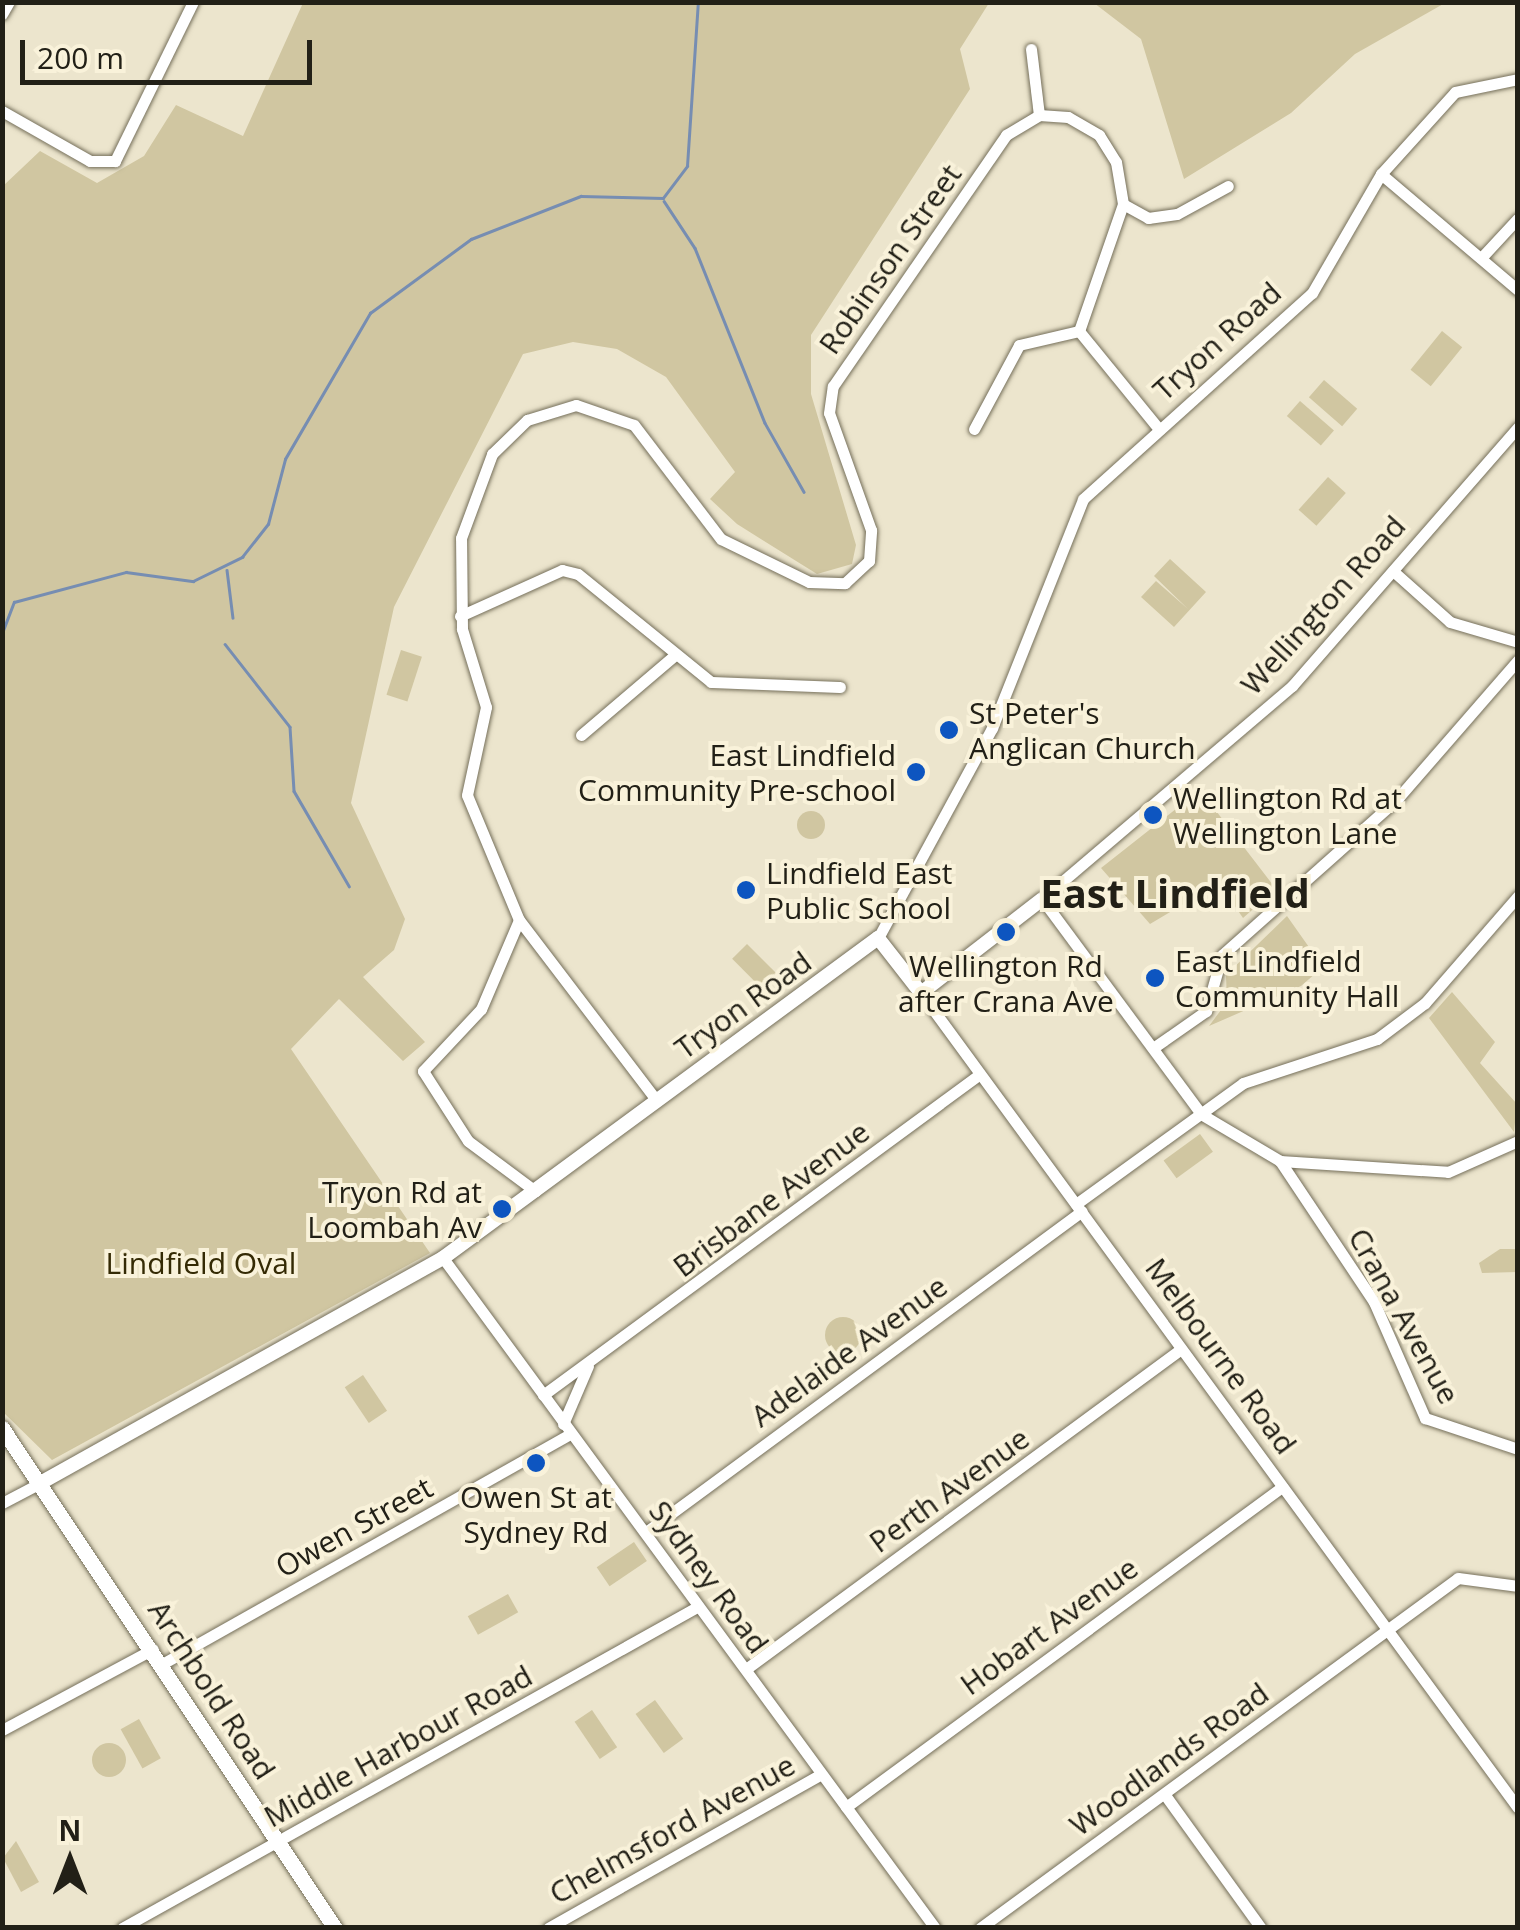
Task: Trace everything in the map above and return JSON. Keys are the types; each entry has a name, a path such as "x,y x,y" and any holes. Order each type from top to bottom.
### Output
{"main road":[{"name":"Archbold Road","path":"2,1428 44,1481 334,1928"}],"street":[{"path":"2,14 9,2"},
{"path":"2,111 90,160 122,156 159,56 193,2"},
{"path":"1031,50 1038,115 1068,117 1099,135 1116,162 1123,204 1079,331"},
{"name":"Tryon Road","path":"2,1503 443,1258 878,938 992,728 1083,499 1312,293 1382,174 1455,92 1518,79"},
{"name":"Robinson Street","path":"657,1101 519,920 467,795 486,707 460,616 461,538 492,454 527,420 576,405 634,424 720,539 809,582 845,583 870,561 871,530 829,412 833,386 1006,135 1038,115"},
{"path":"1382,174 1518,290"},
{"path":"1123,204 1148,218 1177,214 1228,186"},
{"path":"1481,258 1518,218"},
{"path":"1079,331 1160,429"},
{"path":"974,429 1019,345 1079,331"},
{"name":"Wellington Road","path":"921,993 1042,899 1271,706 1518,427"},
{"path":"460,616 562,570 578,574 676,655 732,688 840,687"},
{"path":"1393,571 1450,622 1518,642"},
{"path":"582,735 676,655"},
{"path":"1153,1048 1206,1011 1222,955 1386,810 1518,660"},
{"name":"Adelaide Avenue","path":"646,1532 1200,1114 1260,1074 1377,1039 1425,1003 1518,896"},
{"name":"Crana Avenue","path":"1042,899 1200,1114 1280,1161 1374,1302 1425,1418 1518,1449"},
{"path":"519,920 481,1009 423,1071 468,1141 535,1191"},
{"name":"Melbourne Road","path":"878,938 1518,1808"},
{"name":"Brisbane Avenue","path":"543,1395 980,1074"},
{"path":"1280,1161 1448,1172 1518,1141"},
{"name":"Sydney Road","path":"443,1258 934,1928"},
{"name":"Perth Avenue","path":"746,1669 1181,1349"},
{"name":"Brisbane Avenue","path":"566,1429 590,1362"},
{"name":"Owen Street","path":"162,1664 566,1429"},
{"name":"Hobart Avenue","path":"846,1807 1282,1487"},
{"name":"Woodlands Road","path":"980,1928 1458,1578 1518,1586"},
{"name":"Middle Harbour Road","path":"122,1928 697,1607"},
{"path":"2,1730 152,1649"},
{"name":"Chelmsford Avenue","path":"548,1928 821,1774"},
{"path":"1165,1795 1262,1928"}],"green space":[{"name":"Lindfield Oval","path":"303,3 989,3 960,49 970,89 811,335 811,394 856,545 852,564 817,574 737,524 710,499 735,472 666,377 617,349 573,342 523,354 394,607 351,803 405,919 394,950 363,977 425,1042 403,1061 339,999 291,1049 430,1253 52,1460 2,1411 3,186 40,151 97,183 144,156 176,105 243,136"},
{"path":"1094,3 1445,3 1355,54 1291,113 1184,179 1141,39"},
{"path":"1442,331 1462,347 1431,386 1411,370"},
{"path":"1324,380 1357,409 1342,426 1309,397"},
{"path":"1300,401 1334,431 1321,446 1287,416"},
{"path":"1328,477 1346,493 1316,526 1299,510"},
{"path":"1170,559 1206,592 1174,627 1141,597 1156,581 1188,609 1154,576"},
{"path":"401,650 422,657 407,701 386,695"},
{"path":"1200,790 1276,889 1243,918 1219,883 1150,924 1101,868"},
{"path":"811,811 821,815 825,825 821,835 811,839 801,835 797,825 801,815"},
{"path":"1287,916 1323,967 1301,986 1209,1026 1227,1002 1226,975"},
{"path":"747,944 779,976 764,991 732,959"},
{"path":"1452,992 1495,1042 1480,1063 1517,1104 1514,1132 1429,1018"},
{"path":"1200,1134 1213,1152 1177,1178 1164,1160"},
{"path":"1500,1249 1517,1249 1517,1272 1482,1273 1479,1263"},
{"path":"843,1317 856,1322 861,1335 856,1348 843,1353 830,1348 825,1335 830,1322"},
{"path":"363,1375 387,1411 369,1423 345,1387"},
{"path":"634,1542 647,1561 610,1586 597,1567"},
{"path":"508,1594 518,1612 478,1635 468,1616"},
{"path":"655,1700 683,1739 664,1753 636,1714"},
{"path":"592,1710 617,1747 600,1759 575,1722"},
{"path":"139,1719 161,1758 142,1769 121,1729"},
{"path":"109,1743 121,1748 126,1760 121,1772 109,1777 97,1772 92,1760 97,1748"},
{"path":"16,1841 39,1882 21,1892 3,1858"}],"waterway":[{"path":"2,633 14,602 126,572 193,581 242,557 268,524 285,459 370,313 471,239 581,196 663,198 687,166 698,2"},
{"path":"664,201 695,248 765,423 804,492"},
{"path":"227,570 233,618"},
{"path":"225,644 290,727 294,791 349,886"}],"place":[{"name":"St Peter's Anglican Church","path":"949,730"},
{"name":"East Lindfield Community Pre-school","path":"916,772"},
{"name":"Wellington Rd at Wellington Lane","path":"1153,815"},
{"name":"Lindfield East Public School","path":"746,890"},
{"name":"Wellington Rd after Crana Ave","path":"1006,932"},
{"name":"East Lindfield Community Hall","path":"1155,978"},
{"name":"Tryon Rd at Loombah Av","path":"502,1209"},
{"name":"Owen St at Sydney Rd","path":"536,1463"}],"district":[{"name":"East Lindfield","path":"1175,893"}]}
